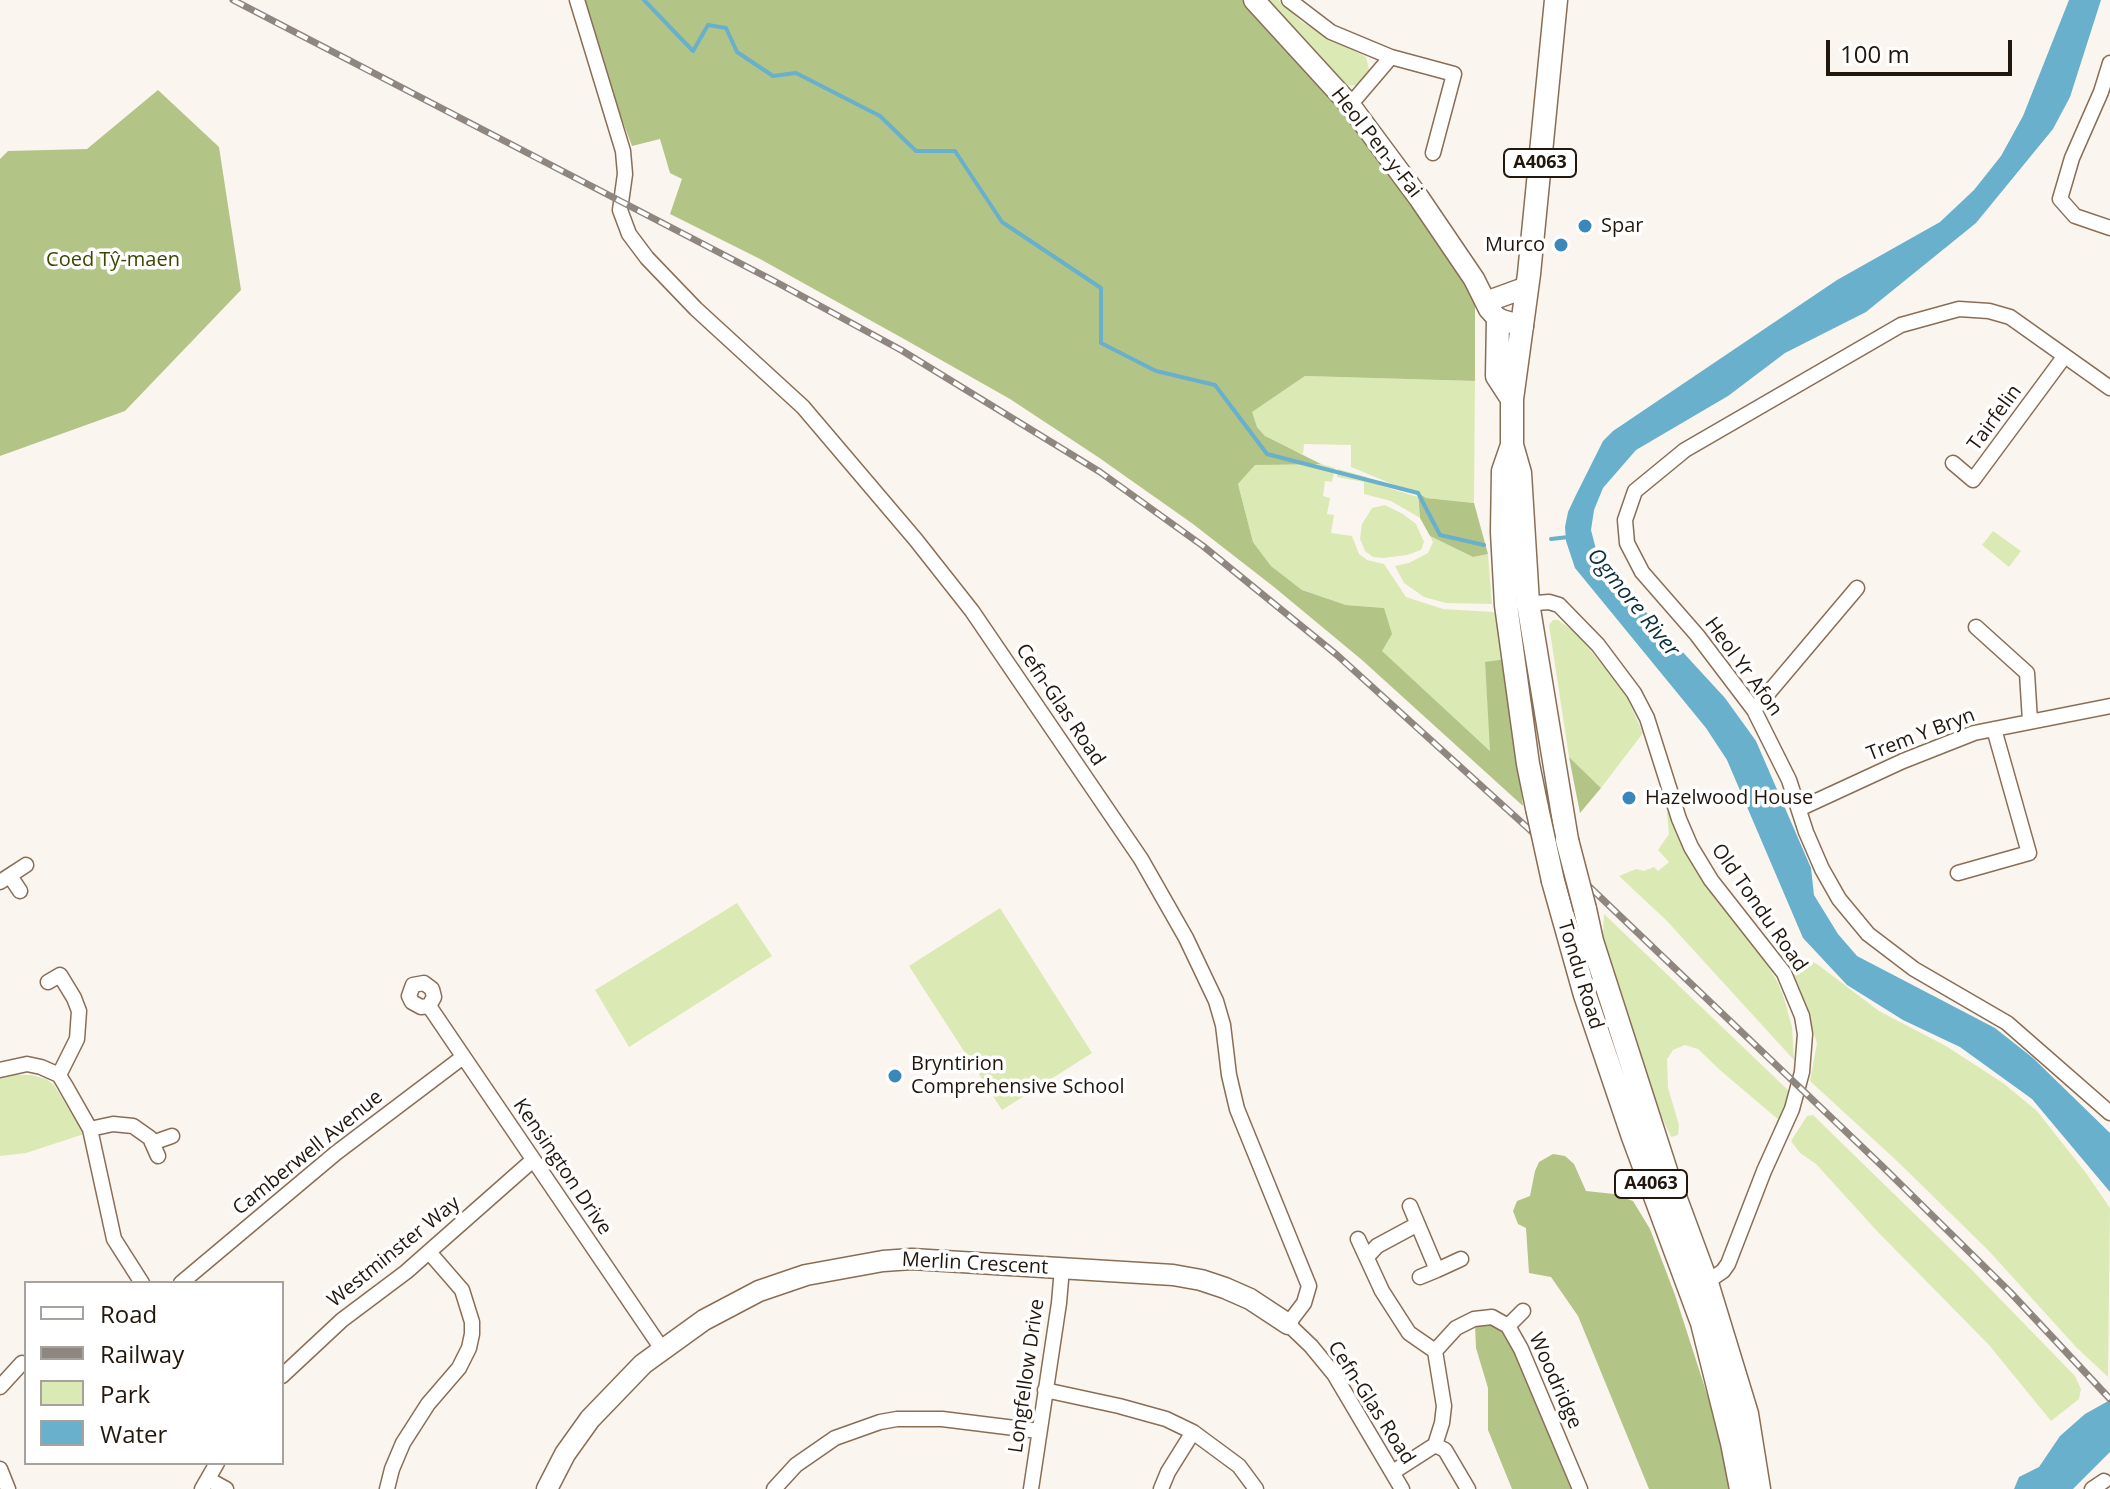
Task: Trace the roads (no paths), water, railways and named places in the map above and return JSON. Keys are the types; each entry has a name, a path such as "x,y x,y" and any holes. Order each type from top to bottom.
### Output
{"main road":[{"name":"A4063","path":"1523,326 1556,0"},
{"path":"1492,305 1497,376 1512,399"},
{"name":"Tondu Road","path":"1523,326 1512,399 1512,445 1520,473 1517,604 1528,764 1553,881 1585,995 1633,1137 1700,1287 1747,1414 1759,1489"},
{"name":"Tondu Road","path":"1517,604 1567,840 1592,941 1700,1287 1741,1489"}],"street":[{"name":"Cefn-Glas Road","path":"577,0 623,151 625,174 620,210 629,234 647,258 696,309 803,407 972,611 1141,859 1186,938 1216,1001 1240,1117 1309,1286 1304,1303 1288,1324 1334,1374 1402,1489"},
{"name":"Heol Pen-y-Fai","path":"1254,0 1350,105 1419,198 1492,305 1511,310 1523,326"},
{"path":"1289,0 1331,32 1391,57 1454,74 1433,153"},
{"path":"1350,105 1391,57"},
{"path":"2110,63 2101,92 2072,158 2060,199 2075,216 2110,228"},
{"path":"1492,305 1527,287"},
{"name":"Heol Yr Afon","path":"2064,357 2010,317 1989,311 1959,309 1901,325 1685,450 1646,480 1630,499 1625,520 1627,543 1642,572 1697,635 1754,710 1789,780 1822,869 1839,899 1868,934 1914,969 2007,1023 2110,1113"},
{"path":"2064,357 2110,388"},
{"name":"Tairfelin","path":"1953,463 1973,480 2064,357"},
{"path":"1754,710 1857,588"},
{"name":"Old Tondu Road","path":"1517,604 1553,603 1565,610 1598,645 1634,693 1647,718 1691,847 1711,880 1784,973 1802,1016 1805,1034 1803,1058 1792,1109 1728,1264 1700,1287"},
{"path":"1976,627 2027,673 2030,721"},
{"name":"Trem Y Bryn","path":"1799,809 1903,761 1974,733 2110,706"},
{"path":"1958,873 2029,853 1994,729"},
{"path":"20,891 5,879 26,865"},
{"path":"59,1075 70,1055 79,1026 79,1011 61,975"},
{"name":"Kensington Drive","path":"429,1006 662,1349"},
{"name":"Camberwell Avenue","path":"183,1281 336,1153 463,1057"},
{"path":"0,1070 27,1064 59,1075 90,1129 114,1239 141,1281"},
{"path":"90,1129 113,1124 133,1126 150,1138 155,1149 172,1136"},
{"name":"Westminster Way","path":"284,1374 342,1320 429,1252 533,1160"},
{"path":"1410,1206 1437,1270"},
{"path":"1367,1257 1377,1246 1416,1225"},
{"path":"1358,1239 1382,1291 1409,1333 1435,1351 1444,1406 1435,1445 1393,1472"},
{"path":"387,1489 403,1443 428,1404 459,1368 472,1334 472,1322 462,1290 429,1252"},
{"name":"Merlin Crescent","path":"547,1489 565,1454 590,1419 621,1384 662,1349 704,1320 759,1291 806,1275 912,1259 1142,1272 1201,1280 1250,1299 1288,1324"},
{"path":"1420,1277 1461,1259"},
{"name":"Longfellow Drive","path":"1031,1489 1062,1268"},
{"path":"1508,1326 1523,1311"},
{"name":"Woodridge","path":"1435,1351 1456,1328 1474,1319 1492,1317 1508,1326 1521,1349 1580,1489"},
{"path":"0,1387 21,1372"},
{"path":"1045,1390 1166,1419 1193,1432 1239,1466 1256,1489"},
{"path":"774,1489 796,1465 835,1438 880,1422 942,1419 1039,1431"},
{"path":"1161,1489 1193,1432"},
{"path":"1435,1445 1445,1450 1468,1489"},
{"path":"216,1465 205,1484 226,1489"},
{"path":"0,1469 8,1489"}],"water":[{"name":"Ogmore River","path":"2069,0 2101,0 2070,97 2053,129 1976,223 1866,312 1785,353 1728,396 1636,450 1603,488 1594,510 1591,530 1599,561 1725,698 1756,741 1811,868 1814,895 1838,934 1857,956 1995,1028 2033,1058 2110,1133 2110,1192 2032,1099 1960,1047 1903,1020 1847,985 1803,938 1727,760 1706,728 1575,568 1565,527 1568,512 1603,441 1613,431 1837,280 1940,222 1974,190 2001,156 2023,116"},
{"path":"2110,1400 2110,1452 2073,1489 2014,1489 2019,1477 2039,1467 2060,1436 2085,1414"}],"waterway":[{"path":"644,0 693,51 708,25 726,28 737,52 773,76 796,73 880,116 916,151 955,151 1002,222 1101,288 1101,343 1156,371 1215,385 1267,454 1418,493 1440,535 1484,545"},
{"path":"1551,539 1569,537"}],"railway":[{"path":"233,0 901,350 1100,472 1203,546 1337,655 1530,830 1882,1166 2010,1292 2110,1399"}],"place":[{"name":"Spar","path":"1585,226"},
{"name":"Murco","path":"1561,245"},
{"name":"Hazelwood House","path":"1629,798"},
{"name":"Bryntirion Comprehensive School","path":"895,1076"}],"park label":[{"name":"Coed Tŷ-maen","path":"113,260"}]}
